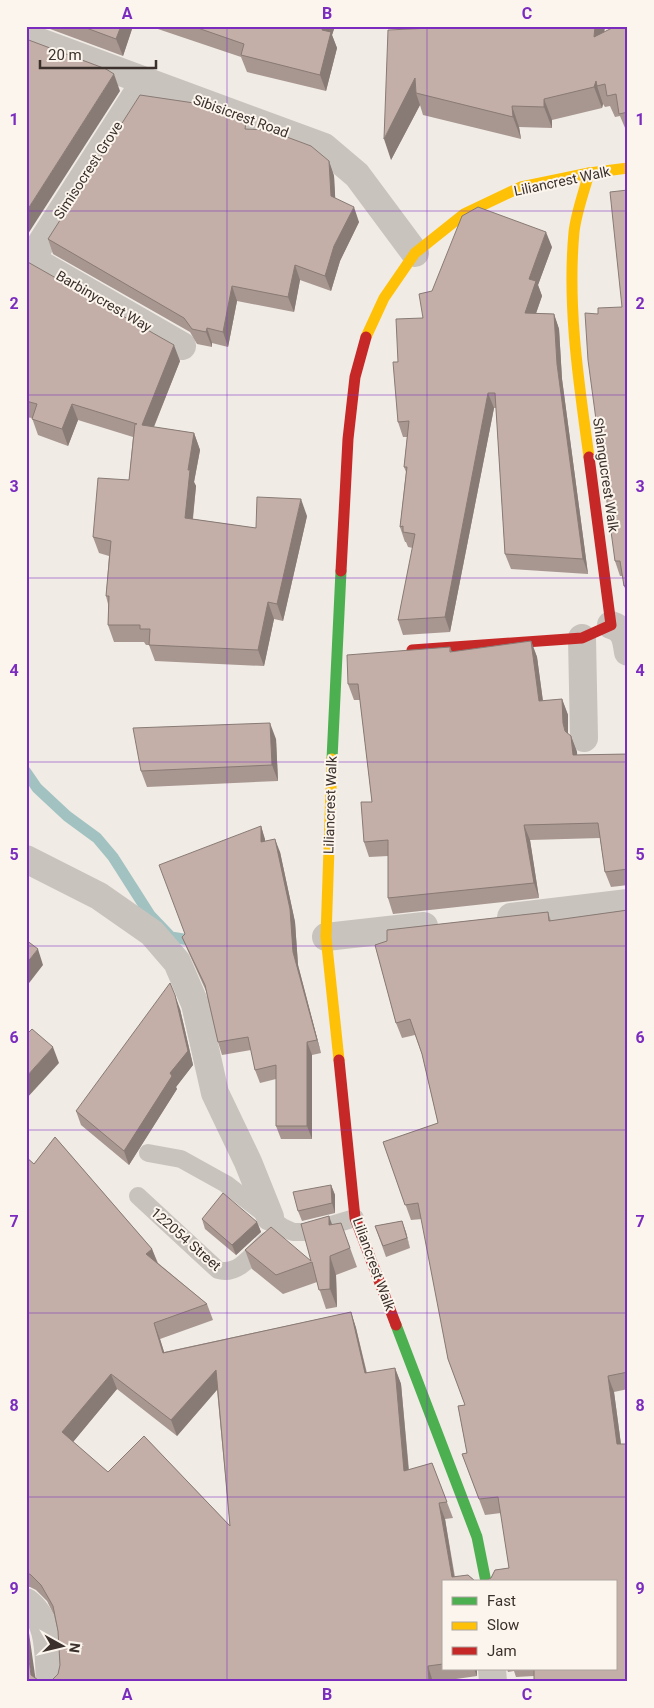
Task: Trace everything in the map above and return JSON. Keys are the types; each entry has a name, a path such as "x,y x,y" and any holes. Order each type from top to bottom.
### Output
{"street":[{"name":"Sibisicrest Road","path":"26,37 324,147 357,175 415,253"},
{"name":"Simisocrest Grove","path":"28,260 145,81"},
{"name":"Liliancrest Walk","path":"486,1580 476,1537 466,1509 355,1218 326,937 340,656 348,439 355,377 368,332 384,298 415,253 446,226 493,199 520,187 589,172 628,168"},
{"name":"Shlangucrest Walk","path":"589,172 574,231 573,293 578,377 611,625"},
{"name":"Barbinycrest Way","path":"28,260 182,346"},
{"path":"401,651 582,638 611,625 619,628 625,636 628,652"},
{"path":"582,638 584,738"},
{"path":"26,859 99,896 152,933 177,962 195,1004 215,1093 276,1222"},
{"path":"490,920 628,903"},
{"path":"326,937 452,924"},
{"path":"26,1602 42,1619 45,1628 50,1682"}],"lane":[{"path":"148,1153 181,1159 226,1184 276,1222 293,1232 308,1232 355,1218"},
{"name":"122054 Street","path":"138,1196 218,1270 222,1271 236,1269 276,1222"}],"building":[{"path":"81,26 121,26 116,39"},
{"path":"192,26 323,26 322,30 331,32 320,75 241,55 244,44"},
{"path":"477,26 595,26 594,37 616,26 628,26 628,112 619,114 616,94 607,96 605,84 597,86 596,81 594,87 544,99 544,107 512,106 513,117 416,93 415,78 384,139 388,30"},
{"path":"26,39 106,69 114,74 26,212"},
{"path":"140,95 194,103 246,122 245,129 268,130 311,146 329,161 331,196 354,207 334,246 325,276 295,265 288,297 232,286 223,332 207,328 206,332 192,329 184,318 48,239"},
{"path":"628,190 628,585 624,586 620,561 615,561 588,360 585,313 598,314 598,308 622,307 610,192"},
{"path":"478,207 546,232 529,279 536,281 525,313 554,314 557,364 583,559 505,554 495,393 488,393 445,617 398,620 415,534 403,532 403,526 400,527 407,467 404,467 409,421 398,422 393,362 398,362 396,319 423,318 419,294 432,291 462,216"},
{"path":"26,261 174,345 142,425 194,433 188,470 190,470 185,518 256,528 257,497 301,499 277,604 268,602 258,650 149,645 150,629 140,629 140,625 108,625 109,596 106,596 111,541 93,537 98,478 129,480 135,424 137,424 72,404 62,429 32,419 37,404 26,401"},
{"path":"531,641 539,701 562,699 563,723 565,731 571,736 573,755 628,754 628,869 605,872 598,823 524,825 534,883 388,898 388,840 364,842 361,802 372,802 358,684 348,684 347,655 450,647 450,652"},
{"path":"270,723 272,765 141,771 133,728"},
{"path":"261,826 261,842 275,839 290,909 293,952 317,1040 307,1042 307,1126 276,1126 276,1065 255,1070 248,1037 218,1042 205,985 182,937 185,934 159,865"},
{"path":"628,910 628,1372 608,1376 617,1444 628,1444 628,1682 534,1682 534,1670 616,1670 616,1580 487,1580 491,1578 495,1570 509,1568 498,1497 479,1499 462,1454 467,1453 458,1406 465,1405 448,1359 418,1203 405,1205 383,1142 438,1123 422,1054 410,1019 396,1023 375,945 387,941 387,930 548,912 549,921"},
{"path":"26,940 38,949 26,964"},
{"path":"170,983 175,995 188,1051 170,1073 172,1076 124,1151 76,1111"},
{"path":"32,1029 53,1047 26,1077 26,1035"},
{"path":"55,1137 152,1249 146,1254 207,1304 154,1323 163,1353 351,1312 365,1373 395,1368 404,1471 432,1463 447,1502 439,1503 452,1577 468,1575 474,1580 442,1580 442,1664 428,1666 429,1682 46,1682 52,1680 58,1674 60,1665 58,1631 53,1606 41,1585 26,1572 26,1157 34,1164","holes":["216,1370 230,1526 144,1436 108,1472 62,1432 111,1374 171,1420"]},
{"path":"331,1185 332,1203 298,1211 293,1192"},
{"path":"223,1193 257,1222 232,1245 202,1219"},
{"path":"329,1216 329,1225 341,1223 350,1248 330,1256 330,1289 319,1290 312,1262 276,1275 245,1250 271,1227 311,1261 301,1224"},
{"path":"402,1221 407,1238 383,1246 375,1226"},
{"path":"26,1637 31,1675 45,1682 26,1682"}],"waterway":[{"path":"26,772 37,788 67,816 97,838 113,857 150,915 171,937 189,940 194,935"}],"traffic: fast":[{"path":"332,759 341,571"},
{"path":"396,1325 477,1537 486,1580"}],"traffic: slow":[{"path":"366,337 384,298 415,253 464,214 521,187 589,173 628,168"},
{"path":"589,173 575,225 572,289 575,345 589,457"},
{"path":"332,759 326,937 339,1060"}],"traffic: jam":[{"path":"341,571 348,439 355,377 366,337"},
{"path":"412,650 582,638 611,625 589,457"},
{"path":"339,1060 355,1218 396,1325"}]}
